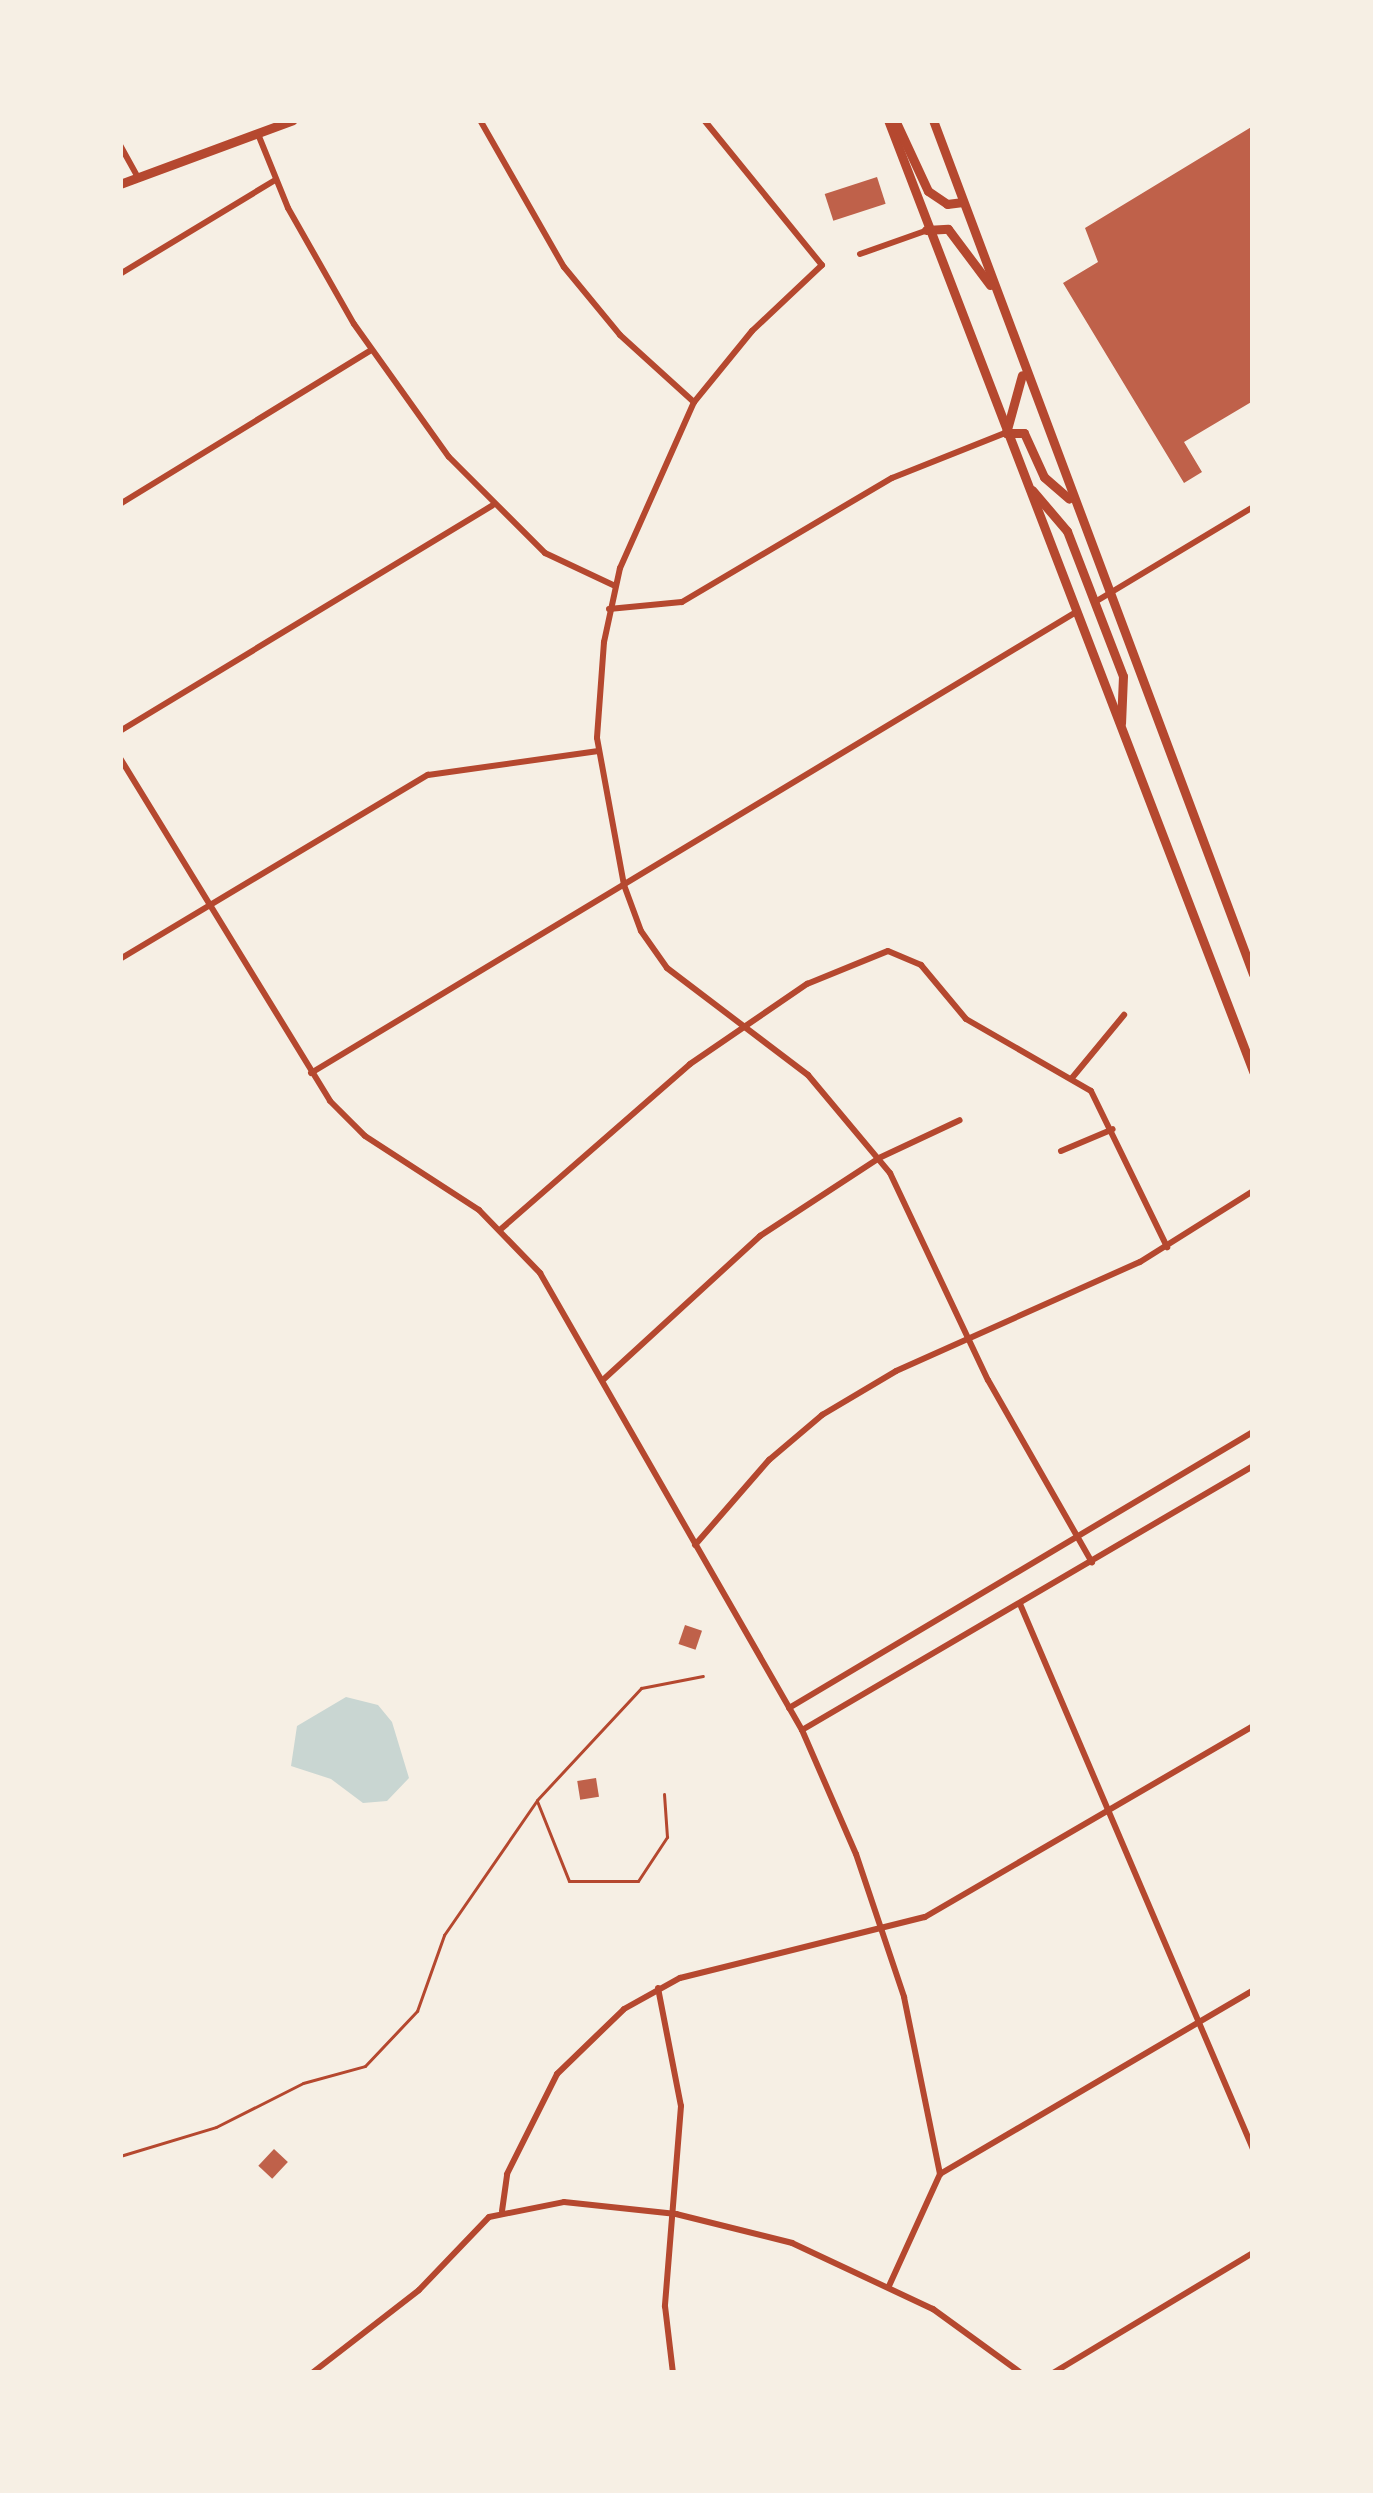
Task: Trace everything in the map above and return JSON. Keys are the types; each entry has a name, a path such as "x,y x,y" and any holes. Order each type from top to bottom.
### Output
{"main road":[{"path":"120,184 293,120"},
{"path":"891,120 928,190 947,204 963,202"},
{"path":"891,120 926,230 1253,1071"},
{"path":"933,120 1022,368 1253,974"},
{"path":"926,230 948,229 997,294"},
{"path":"1006,433 1022,394 1022,368"},
{"path":"1006,433 1024,433 1044,477 1073,503"},
{"path":"1028,487 1060,516 1124,676 1128,701 1120,726"}],"street":[{"path":"481,120 564,267 620,335 694,402"},
{"path":"704,120 741,172 820,256 819,272 752,331 694,402 666,453 615,586 609,609 599,751 624,885 653,950 740,1029 808,1075 879,1158 925,1238 967,1339 1092,1562"},
{"path":"258,134 275,180 370,350 493,506 544,553 615,586"},
{"path":"120,146 138,177"},
{"path":"120,274 275,180"},
{"path":"860,254 926,230"},
{"path":"120,504 370,350"},
{"path":"609,609 682,602 892,478 1006,433"},
{"path":"120,731 493,506"},
{"path":"1095,602 1253,507"},
{"path":"310,1073 1076,612"},
{"path":"120,959 428,775 599,751"},
{"path":"120,758 310,1073 365,1136 501,1229 540,1273 604,1379 802,1730 904,1997 940,2174"},
{"path":"501,1229 637,1106 740,1029 845,963 899,952 921,964 966,1019 1072,1078 1113,1129 1167,1247"},
{"path":"1072,1078 1124,1016"},
{"path":"604,1379 726,1263 879,1158 960,1120"},
{"path":"1061,1151 1113,1129"},
{"path":"695,1544 769,1460 822,1415 967,1339 1167,1247 1253,1191"},
{"path":"789,1708 1253,1432"},
{"path":"802,1730 1253,1466"},
{"path":"1020,1604 1253,2149"},
{"path":"502,2211 507,2174 557,2074 601,2026 658,1988 880,1930 955,1903 1253,1726"},
{"path":"658,1988 681,2107 676,2214 664,2306 673,2373"},
{"path":"889,2286 940,2174 1253,1990"},
{"path":"312,2373 381,2323 502,2211 564,2202 676,2214 792,2243 889,2286 1022,2373"},
{"path":"1053,2373 1253,2253"}],"path":[{"path":"120,2156 216,2127 303,2083 365,2066 417,2011 444,1935 537,1800 641,1688 703,1676"},
{"path":"537,1800 569,1881 638,1882 667,1837 664,1794"}],"shaded area":[{"path":"346,1697 378,1705 392,1722 409,1778 387,1801 363,1803 331,1779 291,1766 297,1726"}],"building":[{"path":"1253,126 1253,401 1184,442 1202,472 1184,483 1063,283 1098,262 1085,228"},
{"path":"877,177 886,204 833,221 825,194"},
{"path":"685,1625 702,1631 696,1650 678,1644"},
{"path":"596,1778 599,1797 580,1800 577,1781"},
{"path":"274,2149 288,2162 272,2179 258,2166"}]}
